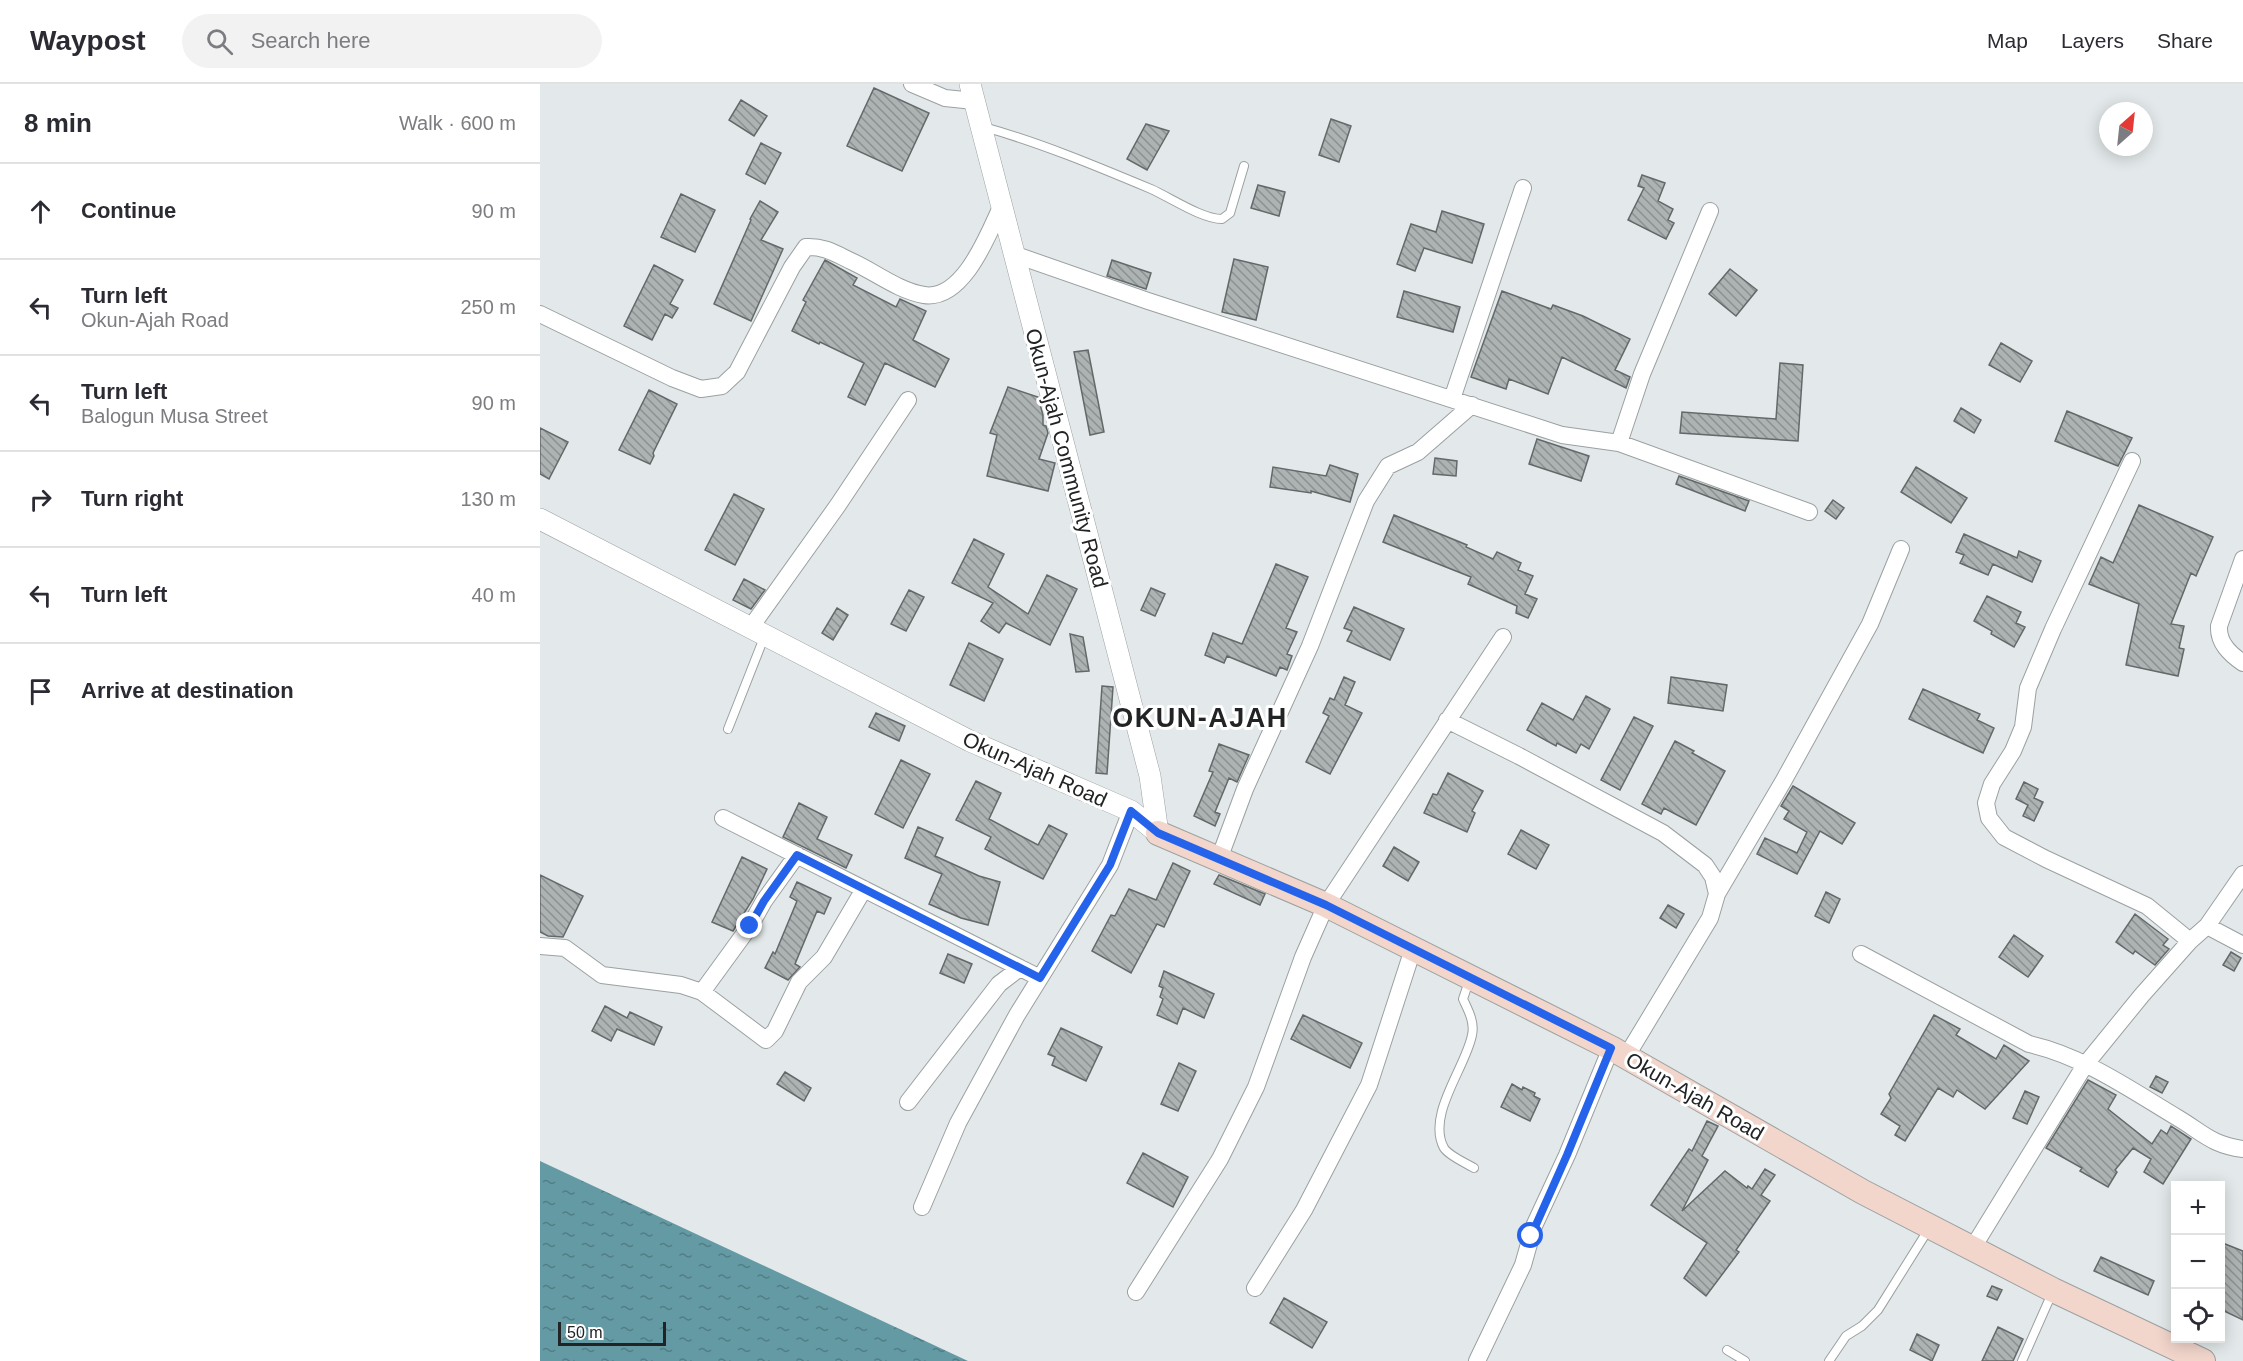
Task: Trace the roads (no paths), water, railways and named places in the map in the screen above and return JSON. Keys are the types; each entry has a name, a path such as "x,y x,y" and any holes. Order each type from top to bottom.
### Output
{"main road":[{"name":"Okun-Ajah Road","path":"1158,833 1326,905 1619,1052 1863,1192 2053,1290 2203,1361"}],"street":[{"path":"912,84 945,98 972,93"},
{"name":"Okun-Ajah Community Road","path":"972,93 1150,776 1158,833"},
{"path":"1452,399 1523,188"},
{"path":"543,317 672,378 701,389 722,386 737,372 792,267 806,247 821,246 902,288 925,295 943,293 976,260 1001,207"},
{"path":"1619,443 1642,374 1710,211"},
{"path":"1013,254 1148,301 1562,435 1619,443 1809,512"},
{"path":"758,631 908,400"},
{"path":"1219,860 1245,789 1310,646 1366,501 1388,466 1418,452 1472,405"},
{"path":"2133,461 2049,639 2028,688 2023,727 2013,751 1992,784 1986,803 1989,818 2004,837 2086,879 2147,906 2190,941"},
{"name":"Okun-Ajah Road","path":"540,519 970,741 1131,811 1158,833"},
{"path":"1477,1361 1523,1265 1534,1226 1619,1052 1710,918 1716,894 1784,780 1869,624 1901,549"},
{"path":"2243,560 2219,626 2218,636 2230,654 2243,663"},
{"path":"1136,1292 1220,1159 1256,1087 1303,957 1326,905 1503,637"},
{"path":"1447,720 1663,833 1705,865 1713,877 1716,894"},
{"path":"922,1207 958,1123 1017,1015 1110,865 1131,811 1150,776"},
{"path":"723,818 1040,978"},
{"path":"702,992 750,926 764,901 797,855"},
{"path":"1972,1249 2085,1065 2190,941 2207,926 2243,874"},
{"path":"540,946 565,948 603,975 681,985 702,992 766,1040 776,1031 799,982 824,957 864,889"},
{"path":"2207,926 2243,945"},
{"path":"1255,1288 1304,1210 1369,1085 1413,949"},
{"path":"1861,954 2029,1044 2052,1049 2115,1080 2188,1124 2211,1141 2225,1147 2243,1149"},
{"path":"908,1102 999,984 1020,968"}],"lane":[{"path":"981,126 1032,140 1178,201 1213,219 1222,219 1230,213 1244,166"},
{"path":"728,729 758,631"},
{"path":"1470,977 1463,999 1471,1016 1473,1034 1441,1114 1440,1134 1445,1150 1474,1168"},
{"path":"1829,1361 1846,1336 1862,1326 1878,1310 1930,1227"},
{"path":"2022,1361 2053,1290"},
{"path":"1727,1350 1745,1361"}],"water":[{"path":"540,1161 968,1361 540,1361"}],"district":[{"name":"OKUN-AJAH","path":"1200,718"}]}
